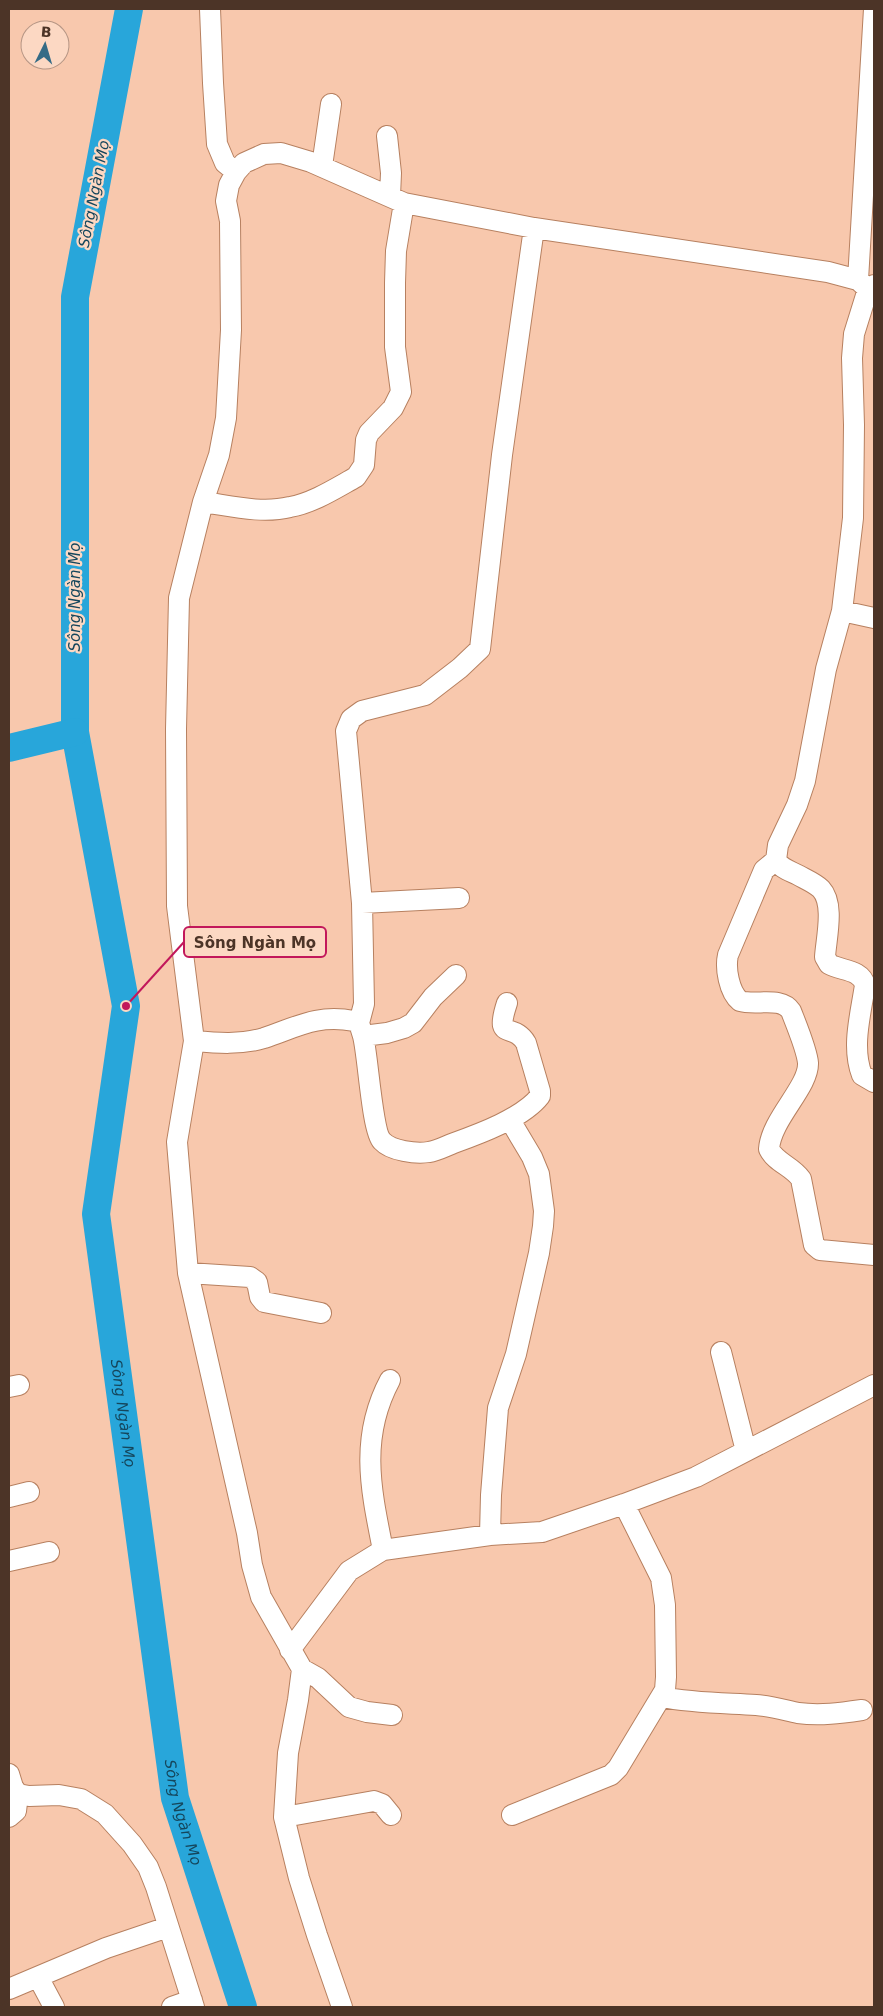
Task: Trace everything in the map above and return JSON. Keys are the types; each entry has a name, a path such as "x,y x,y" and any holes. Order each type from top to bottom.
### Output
{"street":[{"path":"210,9 217,144 226,163 236,172"},
{"path":"874,9 869,287 854,334 852,358 854,425 853,518 842,611 826,669 805,780 800,799 778,845 776,860 784,868 822,890 829,910 825,957 828,964 859,974 863,979 865,985 858,1028 857,1055 862,1075 874,1082"},
{"path":"322,166 331,104"},
{"path":"203,502 268,510 290,508 312,500 356,477 361,471 369,433 393,408 401,392 395,347 394,292 397,199 391,173 387,136"},
{"path":"392,1715 367,1712 349,1707 318,1678 302,1669 261,1597 252,1565 247,1533 188,1273 177,1142 194,1041 177,906 176,729 179,598 203,502 219,455 226,418 231,320 230,221 226,201 229,185 236,172 244,163 264,154 280,152 322,166 397,199 534,228 828,272 869,287"},
{"path":"507,1003 501,1021 502,1026 504,1029 523,1038 526,1043 540,1091 538,1100 510,1120 430,1152 420,1153 389,1146 379,1137 375,1121 361,1030 364,1004 362,903 346,730 351,719 362,711 425,695 460,668 480,649 502,455 534,228"},
{"path":"842,611 874,618"},
{"path":"776,860 764,870 728,955 726,965 732,989 736,998 740,1001 781,1003 788,1006 808,1061 805,1077 772,1132 768,1150 773,1157 796,1172 801,1179 814,1245 820,1250 874,1255"},
{"path":"362,903 459,898"},
{"path":"194,1041 227,1043 249,1041 316,1019 349,1020 361,1030 387,1033 413,1023 433,997 456,975"},
{"path":"490,1535 491,1495 498,1408 516,1354 540,1253 544,1211 539,1174 532,1157 510,1120"},
{"path":"188,1273 253,1278 257,1282 260,1297 264,1302 321,1313"},
{"path":"721,1352 746,1451"},
{"path":"382,1550 373,1502 369,1466 378,1406 390,1380"},
{"path":"290,1650 349,1571 382,1550 490,1535 542,1532 696,1477 874,1385"},
{"path":"9,1497 29,1492"},
{"path":"512,1815 611,1775 618,1768 661,1697 666,1677 664,1594 661,1578 624,1504"},
{"path":"9,1561 49,1552"},
{"path":"302,1669 288,1753 284,1817 316,1935 342,2007"},
{"path":"661,1697 692,1702 773,1707 816,1714 835,1714 862,1710"},
{"path":"9,1774 12,1787 18,1794 29,1796 58,1795 82,1799 104,1814 132,1844 148,1867 193,2004 172,2007"},
{"path":"9,1817 16,1810 18,1794"},
{"path":"284,1817 374,1801 382,1804 391,1815"},
{"path":"9,1989 106,1948 168,1927"},
{"path":"38,1977 54,2007"}],"waterway":[{"name":"Sông Ngàn Mọ","path":"129,9 75,297 75,732 126,1006 96,1214 175,1798 243,2007"},
{"path":"9,748 75,732"}],"place":[{"name":"Sông Ngàn Mọ","path":"126,1006"}]}
